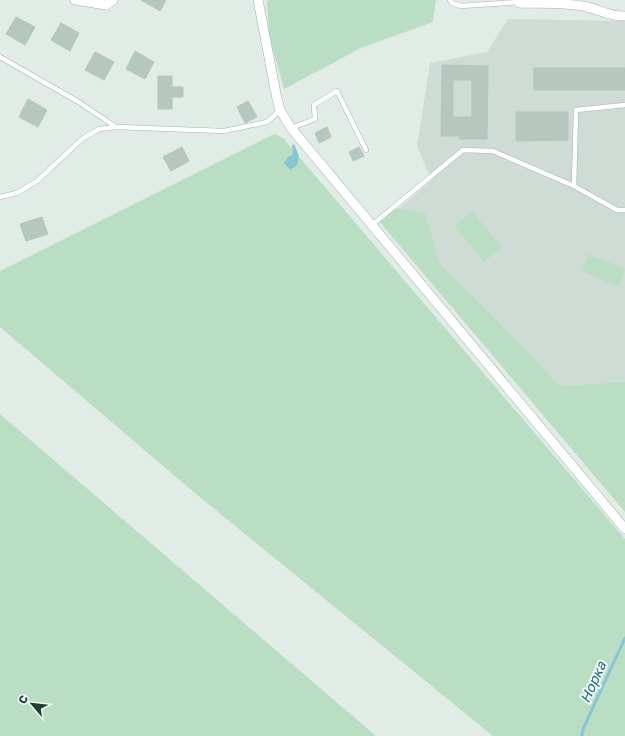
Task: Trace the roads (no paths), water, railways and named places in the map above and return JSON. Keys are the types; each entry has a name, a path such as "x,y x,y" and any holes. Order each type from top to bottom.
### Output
{"street":[{"path":"75,0 102,5 106,5 113,1"},
{"path":"258,0 268,62 280,110 291,128 625,529"},
{"path":"519,1 588,7 614,16 625,16"}],"lane":[{"path":"450,0 452,3 461,6 519,1"},
{"path":"0,57 77,101 116,127"},
{"path":"291,128 315,119 314,105 337,91 366,150"},
{"path":"574,186 576,110 625,105"},
{"path":"0,197 17,193 37,181 82,139 99,129 116,127 224,131 267,122 280,110"},
{"path":"372,225 463,150 493,151 574,186 617,210 625,210"}],"water":[{"path":"294,144 299,156 297,165 290,170 284,163 288,157 293,155 292,146"}],"waterway":[{"name":"Норка","path":"582,736 583,729 625,638"}]}
